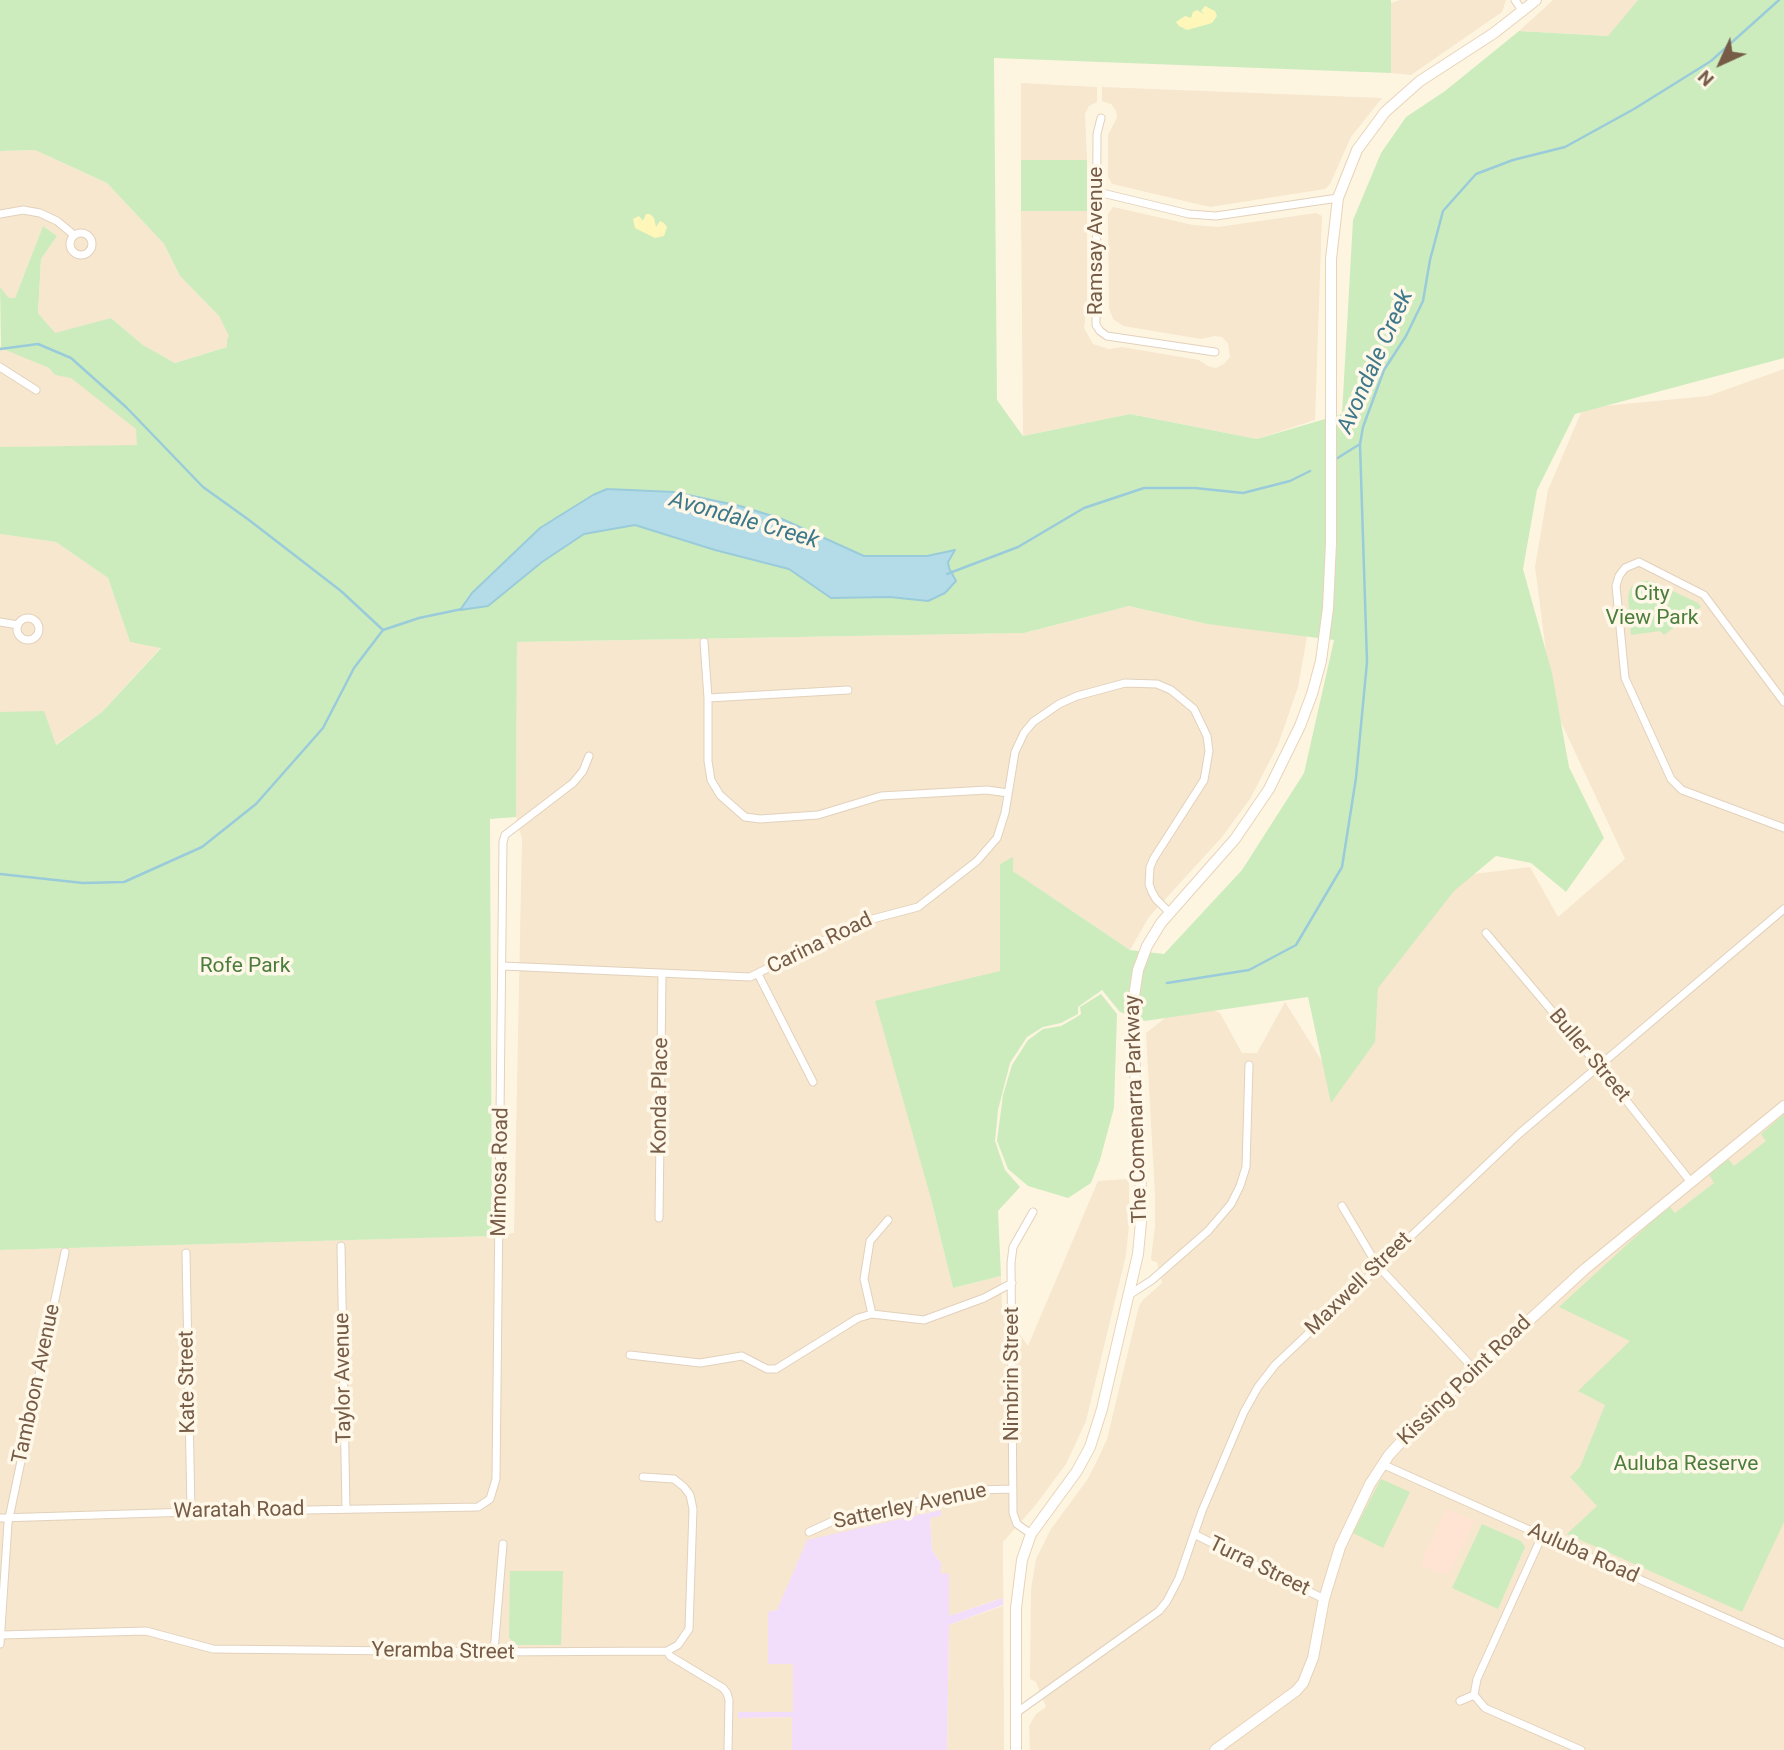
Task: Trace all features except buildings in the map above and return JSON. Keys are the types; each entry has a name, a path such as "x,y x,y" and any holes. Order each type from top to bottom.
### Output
{"main road":[{"name":"The Comenarra Parkway","path":"1016,1750 1017,1586 1022,1560 1031,1534 1077,1471 1090,1447 1102,1409 1138,1254 1142,1211 1133,1022 1134,987 1147,946 1170,913 1235,839 1269,789 1300,726 1321,661 1328,608 1331,543 1331,259 1338,198 1357,150 1385,112 1420,82 1523,12 1536,0"},
{"name":"Kissing Point Road","path":"1215,1750 1296,1691 1303,1683 1313,1658 1324,1599 1345,1534 1382,1464 1424,1416 1585,1269 1784,1106"}],"street":[{"path":"1515,0 1523,12"},
{"name":"Ramsay Avenue","path":"1101,118 1097,134 1096,324 1107,336 1215,352"},
{"path":"1098,192 1189,214 1216,216 1338,198"},
{"path":"0,214 23,210 40,213 57,221 74,235"},
{"path":"0,367 36,390"},
{"path":"1784,702 1704,595 1639,562 1625,568 1616,586 1625,678 1671,779 1682,790 1784,828"},
{"path":"0,622 18,625"},
{"path":"704,642 708,698 708,761 712,780 720,795 745,817 760,819 818,815 881,796 988,790 1008,793 1018,743 1033,722 1059,704 1077,695 1111,685 1141,682 1157,684 1183,698 1201,721 1209,751 1204,780 1150,867 1149,884 1152,892 1170,913"},
{"path":"708,698 848,690"},
{"name":"Mimosa Road","path":"478,1507 490,1499 496,1479 503,842 505,835 573,783 583,771 589,756"},
{"name":"Carina Road","path":"503,966 741,978 758,974 860,922 918,907 989,849 1003,824 1008,793"},
{"name":"Maxwell Street","path":"1016,1714 1159,1611 1174,1590 1244,1412 1258,1387 1294,1345 1520,1133 1784,909"},
{"name":"Buller Street","path":"1486,933 1690,1181"},
{"name":"Konda Place","path":"659,1217 662,974"},
{"path":"758,974 813,1082"},
{"path":"1129,1295 1152,1280 1208,1231 1231,1204 1246,1167 1249,1065"},
{"path":"1342,1206 1377,1265 1474,1369"},
{"name":"Nimbrin Street","path":"1031,1534 1014,1519 1012,1283 1013,1247 1033,1212"},
{"path":"872,1314 864,1279 870,1241 888,1220"},
{"name":"Taylor Avenue","path":"341,1246 346,1509"},
{"name":"Tamboon Avenue","path":"0,1644 9,1517 65,1252"},
{"name":"Kate Street","path":"186,1253 191,1511"},
{"path":"630,1354 700,1363 742,1356 767,1369 776,1369 858,1318 872,1314 924,1320 984,1298 1012,1283"},
{"name":"Auluba Road","path":"1382,1464 1784,1644"},
{"path":"643,1477 674,1479 690,1496 694,1509 689,1629 678,1645 667,1651 670,1656 727,1693 728,1750"},
{"name":"Satterley Avenue","path":"808,1532 833,1521 899,1506 978,1490 1013,1489"},
{"name":"Waratah Road","path":"0,1518 191,1511 478,1507"},
{"name":"Turra Street","path":"1194,1534 1324,1599"},
{"path":"1474,1695 1477,1679 1542,1536"},
{"path":"494,1652 503,1544"},
{"name":"Yeramba Street","path":"1,1635 146,1631 213,1650 667,1651"},
{"path":"1460,1701 1474,1695"},
{"path":"1474,1695 1485,1708 1581,1750"}],"shaded area":[{"path":"1400,0 1506,0 1502,12 1411,75 1391,73 1391,3"},
{"path":"1553,0 1638,0 1609,36 1519,31"},
{"path":"1021,83 1097,87 1097,102 1089,106 1085,114 1087,160 1021,160"},
{"path":"1102,87 1382,98 1351,137 1330,184 1325,189 1210,207 1112,184 1108,177 1108,135 1117,118 1111,104 1102,101"},
{"path":"35,150 107,183 164,244 180,276 219,316 230,336 227,347 175,363 143,345 111,318 55,334 38,313 41,259 57,236 43,226 15,298 9,298 0,287 0,151"},
{"path":"1113,207 1193,225 1218,227 1316,213 1322,216 1315,420 1257,439 1130,414 1023,436 1021,211 1087,211 1087,305 1084,328 1093,344 1109,349 1122,347 1199,360 1216,368 1230,357 1228,343 1222,337 1201,339 1123,326 1113,319 1109,308 1108,214"},
{"path":"0,346 49,368 55,375 71,377 137,429 137,446 0,447"},
{"path":"1784,369 1784,1750 1030,1750 1029,1726 1036,1714 1046,1707 1036,1682 1030,1679 1031,1589 1036,1559 1051,1529 1087,1480 1097,1461 1107,1439 1139,1306 1162,1283 1157,1262 1151,1258 1155,1195 1146,1033 1188,1000 1220,1013 1242,1053 1257,1053 1285,1002 1325,1066 1343,890 1530,867 1558,917 1625,859 1553,705 1535,567 1548,490 1583,408 1708,396"},
{"path":"0,534 56,542 108,578 130,642 161,647 102,712 55,745 0,712"},
{"path":"1129,606 1207,624 1308,631 1298,687 1278,745 1250,799 1222,837 1149,917 1130,950 1013,871 1013,858 1000,864 1000,971 930,1195 953,1288 1001,1276 1002,1308 1028,1346 1098,1181 1129,1179 1126,1255 1086,1421 1066,1464 1034,1507 1003,1542 1004,1750 947,1750 949,1625 1003,1606 1002,1598 949,1616 949,1573 941,1575 941,1563 932,1550 930,1517 941,1516 940,1510 807,1541 777,1610 768,1612 768,1664 793,1663 793,1712 738,1713 738,1718 792,1717 792,1750 0,1750 0,1250 487,1236 514,1233 522,839 516,817 517,642 1024,633"},
{"path":"1446,1508 1475,1521 1452,1570 1445,1575 1420,1565"},
{"path":"941,1510 941,1516 930,1518 932,1550 941,1563 941,1574 949,1573 949,1616 1003,1598 1003,1605 949,1625 947,1750 792,1750 792,1717 738,1718 738,1712 793,1712 793,1664 768,1664 768,1612 777,1610 807,1540"}],"green space":[{"name":"Rofe Park","path":"0,0 1391,0 1391,73 994,58 997,400 1023,436 1130,414 1257,439 1342,414 1353,220 1381,153 1406,117 1445,91 1519,31 1608,36 1638,0 1784,0 1784,358 1575,414 1537,490 1523,569 1552,673 1569,767 1604,838 1566,892 1531,863 1496,856 1454,891 1378,988 1375,1042 1331,1103 1308,997 1145,1021 1120,1012 1102,990 1078,1007 1078,1014 1061,1023 1043,1027 1027,1037 1010,1063 998,1110 995,1141 1005,1170 1020,1187 998,1211 1001,1276 953,1288 930,1195 875,1001 1000,971 1000,864 1013,857 1013,871 1130,950 1164,954 1242,870 1304,773 1334,640 1207,624 1129,606 1024,633 517,642 516,817 490,819 492,1236 0,1250 0,712 44,711 56,745 102,712 161,648 130,642 108,578 56,542 0,534 0,447 137,445 136,429 71,378 55,375 49,368 1,348 0,287 9,298 15,298 43,226 57,236 41,259 38,313 55,333 111,318 143,345 175,363 227,347 229,336 219,316 180,276 164,244 107,183 35,150 0,151"},
{"path":"1021,160 1087,160 1087,211 1021,211"},
{"name":"City View Park","path":"1641,581 1652,581 1698,603 1701,607 1664,635 1660,631 1631,635 1628,597 1631,587"},
{"path":"1101,994 1117,1014 1114,1108 1091,1183 1068,1198 1028,1186 1008,1169 997,1141 1003,1095 1012,1065 1028,1040 1043,1029 1061,1026 1075,1018 1081,1014 1080,1007"},
{"name":"Auluba Reserve","path":"1784,1114 1784,1522 1742,1612 1567,1534 1597,1506 1570,1477 1580,1467 1605,1405 1578,1391 1630,1341 1559,1307 1669,1206 1675,1213 1714,1183 1709,1175 1728,1159 1734,1166 1766,1141 1761,1134"},
{"path":"1381,1479 1410,1492 1383,1548 1353,1533"},
{"path":"1482,1524 1521,1541 1525,1547 1498,1609 1452,1588"},
{"path":"510,1571 563,1571 561,1645 517,1645 509,1638"}],"sand":[{"path":"1205,6 1215,11 1217,16 1212,23 1187,30 1176,22 1185,16 1191,18 1197,10 1205,15 1201,11"},
{"path":"646,214 654,218 656,227 660,221 664,223 667,227 664,236 655,238 635,228 633,219 639,216 643,221"}],"water":[{"path":"607,489 674,492 740,506 782,519 864,556 927,556 955,550 948,562 956,581 945,593 928,601 890,597 831,598 789,569 635,525 584,534 542,562 488,606 460,610 472,593 540,528"}],"waterway":[{"name":"Avondale Creek","path":"1336,459 1360,444 1363,427 1384,370 1406,336 1423,301 1443,211 1476,174 1513,160 1565,147 1634,109 1711,61 1779,0"},
{"path":"0,349 38,344 71,358 126,407 203,487 341,591 383,630"},
{"path":"1167,983 1249,970 1296,945 1342,867 1356,778 1367,662 1360,445"},
{"name":"Avondale Creek","path":"947,574 1018,547 1084,508 1144,488 1195,488 1243,493 1290,481 1310,471"},
{"name":"Avondale Creek","path":"0,874 83,883 124,882 202,847 256,804 323,728 354,668 383,630 419,618 462,609"}]}
